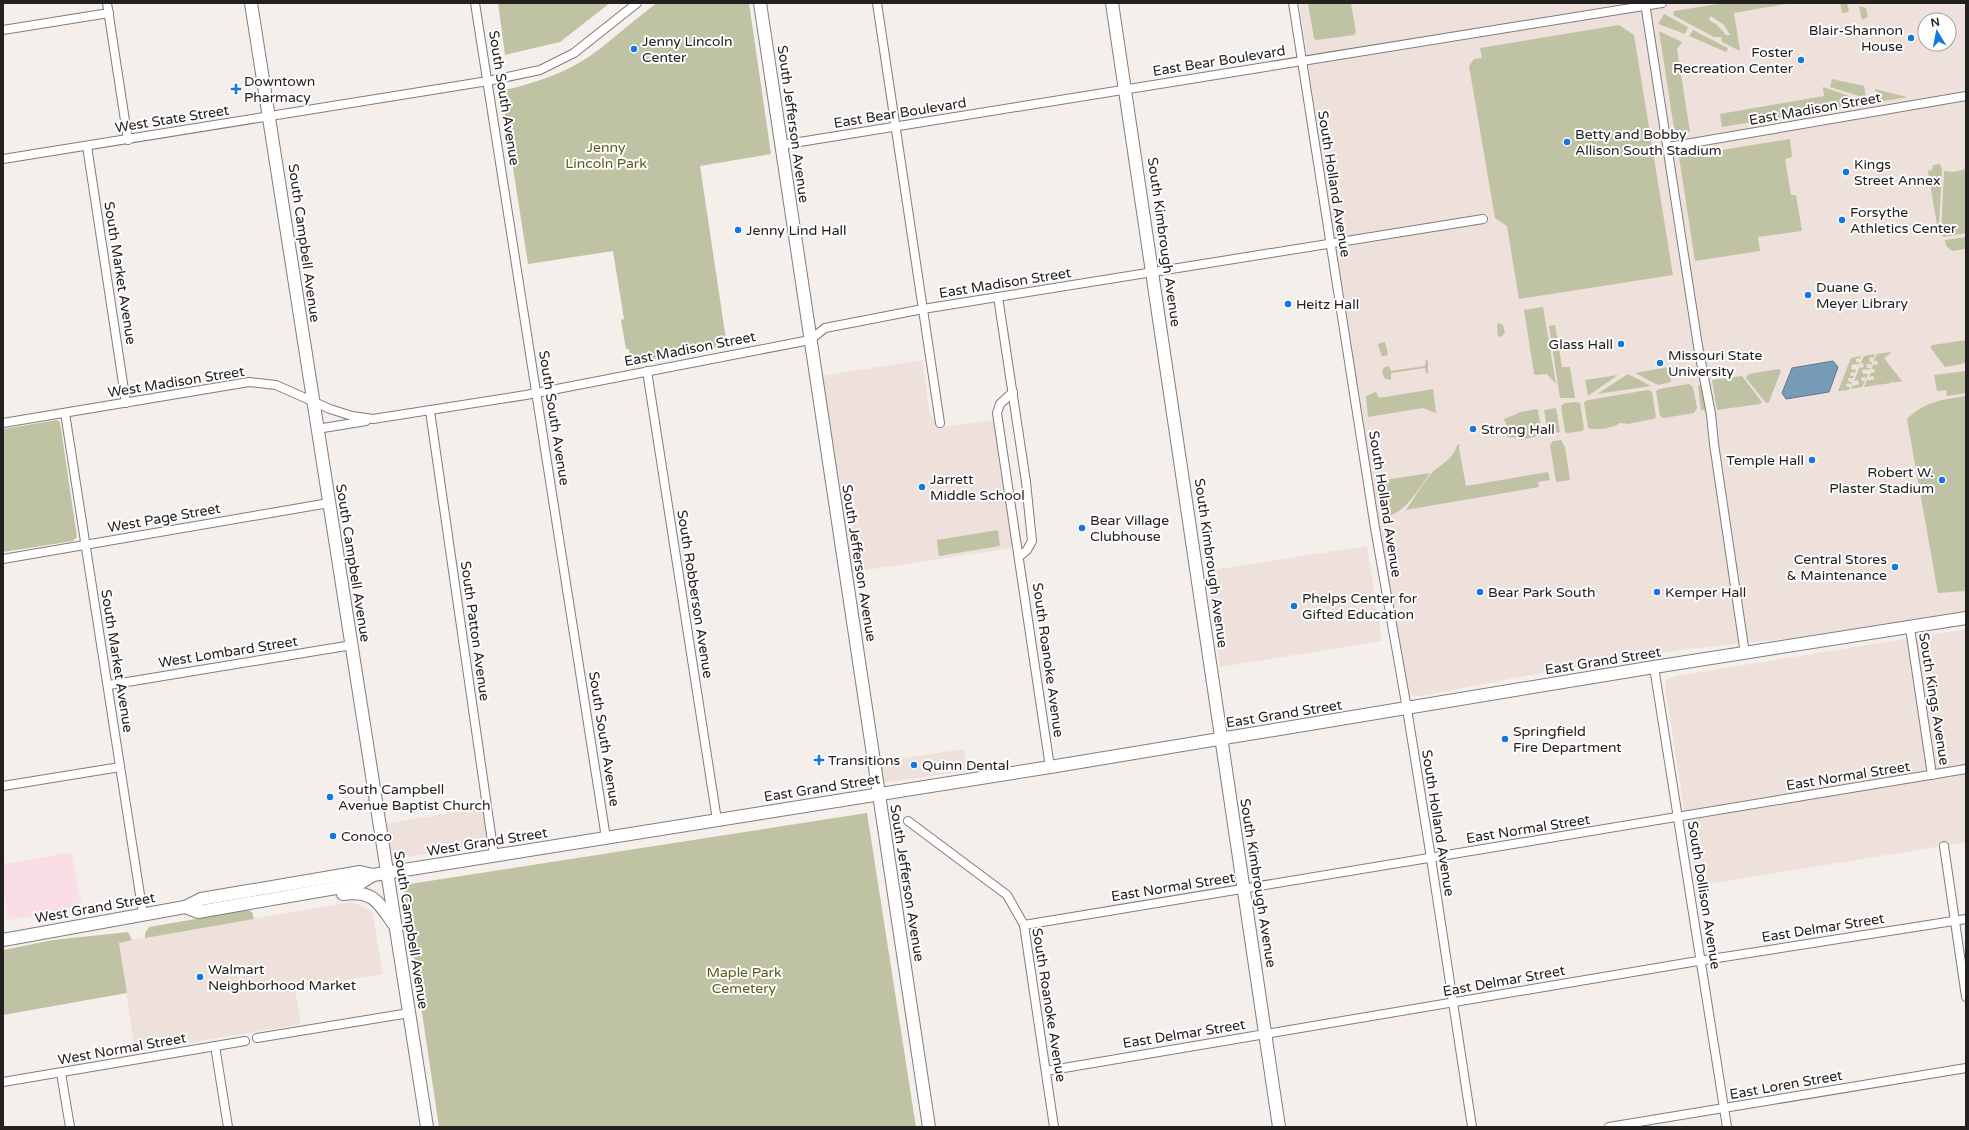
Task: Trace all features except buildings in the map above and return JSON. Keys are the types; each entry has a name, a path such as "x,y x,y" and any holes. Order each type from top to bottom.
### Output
{"main road":[{"name":"South Campbell Avenue","path":"251,3 270,116 312,400 352,645 427,1127"},
{"name":"South Jefferson Avenue","path":"760,3 929,1127"},
{"name":"South Kimbrough Avenue","path":"1112,3 1279,1127"},
{"name":"East Grand Street","path":"606,838 1407,709 1654,667 1745,654 1966,618"},
{"name":"West Grand Street","path":"5,941 185,907 201,899 252,890 360,872 373,875 387,873 606,838"},
{"name":"West Grand Street","path":"185,907 198,912 359,884 373,875"},
{"path":"309,893 320,897 355,892 369,894 379,903 396,927"}],"street":[{"path":"107,3 128,140"},
{"name":"South South Avenue","path":"476,3 527,340 537,391 606,838"},
{"name":"West State Street","path":"3,159 488,81 540,70 574,53 637,3"},
{"path":"877,3 940,423"},
{"name":"South Holland Avenue","path":"1293,3 1301,62 1375,528 1407,709 1431,858 1472,1127"},
{"name":"East Bear Boulevard","path":"781,145 1301,62 1645,4 1662,3"},
{"path":"1645,4 1698,346 1711,414 1714,444 1745,654"},
{"path":"3,30 109,13"},
{"name":"East Madison Street","path":"1668,147 1966,96"},
{"name":"South Market Avenue","path":"87,146 126,403"},
{"name":"East Madison Street","path":"537,391 810,340 825,328 923,309 1483,219"},
{"path":"998,297 1026,482 1032,541 1027,550 1020,556"},
{"name":"South Robberson Avenue","path":"647,371 716,820"},
{"name":"West Madison Street","path":"3,423 249,382 276,385 330,409 352,416 373,419 430,411 537,391"},
{"name":"South Roanoke Avenue","path":"1013,392 1000,404 997,413 1020,556 1050,767"},
{"name":"South Patton Avenue","path":"430,411 494,855"},
{"name":"South Market Avenue","path":"65,413 109,685 143,914"},
{"path":"317,429 373,419"},
{"name":"West Page Street","path":"3,559 328,503"},
{"name":"South Kings Avenue","path":"1910,628 1932,775"},
{"name":"West Lombard Street","path":"109,685 352,645"},
{"name":"South Dollison Avenue","path":"1654,667 1702,961 1727,1127"},
{"path":"3,786 120,767"},
{"name":"East Normal Street","path":"1024,925 1966,769"},
{"name":"South Roanoke Avenue","path":"908,821 1007,895 1024,925 1054,1127"},
{"path":"1944,846 1966,997"},
{"name":"East Delmar Street","path":"1046,1071 1702,961 1966,919"},
{"path":"257,1038 409,1013"},
{"name":"West Normal Street","path":"3,1082 245,1041"},
{"path":"215,1046 228,1127"},
{"name":"East Loren Street","path":"1609,1127 1966,1068"},
{"path":"61,1073 70,1127"}],"shaded area":[{"name":"Missouri State University","path":"1299,3 1966,3 1966,611 1794,638 1687,649 1536,674 1422,696 1411,695 1407,692 1371,477"},
{"name":"Jarrett Middle School","path":"922,360 930,415 942,427 994,420 1013,548 852,572 822,376"},
{"name":"Phelps Center for Gifted Education","path":"1367,546 1382,641 1220,667 1206,571"},
{"path":"1966,629 1966,842 1696,886 1665,686 1667,679 1676,676"},
{"path":"964,749 967,771 888,782 885,782 883,779 880,762"},
{"path":"484,807 488,840 484,845 401,858 394,857 390,852 385,824"},
{"path":"72,852 82,908 8,920 3,890 3,864"},
{"path":"352,902 372,911 383,974 295,988 301,1024 135,1052 119,942"}],"green space":[{"path":"498,3 610,3 560,42 505,55"},
{"name":"Jenny Lincoln Park","path":"657,3 749,3 771,154 700,166 727,346 631,363 629,349 626,349 621,320 624,319 613,251 528,264 501,91 546,78 577,64 614,38 639,16"},
{"path":"1308,3 1351,3 1356,32 1354,35 1314,39"},
{"path":"1724,3 1791,3 1734,13 1740,51 1722,42 1721,37 1714,37 1673,15 1674,11","holes":["1711,16 1724,25 1730,35 1726,35 1717,25 1709,20"]},
{"path":"1840,3 1847,3 1849,12 1842,13"},
{"path":"1859,6 1866,8 1868,17 1862,20"},
{"path":"1664,14 1688,27 1685,34 1658,24"},
{"name":"Betty and Bobby Allison South Stadium","path":"1619,25 1634,35 1673,275 1519,299 1507,226 1495,218 1469,66 1474,59 1482,58 1480,48"},
{"path":"1693,30 1728,48 1726,52 1689,36"},
{"path":"1659,31 1682,42 1677,49 1690,132 1675,135"},
{"path":"1832,79 1864,86 1866,98 1830,87"},
{"path":"1823,87 1866,103 1722,127 1720,114 1824,96"},
{"path":"1875,89 1907,97 1878,102"},
{"path":"1790,139 1792,157 1785,159 1791,195 1796,195 1802,231 1758,237 1760,251 1695,261 1679,157"},
{"path":"1940,164 1942,170 1939,225 1937,225 1928,171 1932,170 1933,165"},
{"path":"1966,169 1966,233 1944,237 1941,235 1944,171 1953,172"},
{"path":"1966,237 1966,249 1952,251 1946,246 1945,240"},
{"path":"1543,307 1556,384 1547,374 1534,374 1524,310"},
{"path":"1499,323 1503,325 1505,333 1501,337 1498,336 1497,324"},
{"path":"1555,325 1562,367 1570,367 1575,398 1560,398 1549,326"},
{"path":"1966,340 1966,363 1945,367 1930,347 1933,345"},
{"path":"1385,342 1388,354 1386,356 1382,356 1378,345"},
{"path":"1891,353 1884,358 1902,381 1893,383 1891,381 1891,383 1864,387 1867,380 1874,380 1873,376 1869,377 1871,372 1875,372 1874,369 1871,369 1874,363 1874,365 1878,364 1877,361 1874,361 1877,354"},
{"path":"1875,354 1873,360 1873,357 1869,358 1870,362 1872,362 1871,366 1870,364 1866,364 1867,368 1870,368 1869,371 1868,369 1862,370 1863,374 1868,374 1866,379 1865,377 1861,378 1862,381 1865,381 1862,387 1851,389 1853,384 1853,386 1859,384 1858,380 1854,381 1860,366 1860,368 1864,367 1863,363 1860,364 1864,356"},
{"path":"1861,356 1860,360 1860,358 1856,359 1856,362 1859,362 1858,366 1857,364 1851,365 1852,370 1856,369 1855,374 1854,372 1850,373 1851,376 1854,376 1852,380 1852,378 1848,378 1849,382 1852,382 1850,385 1849,383 1846,384 1847,387 1850,387 1849,390 1838,391 1851,358"},
{"path":"1426,359 1428,361 1428,373 1426,373 1425,368 1391,373 1390,380 1384,378 1382,370 1385,367 1389,366 1391,371 1425,366"},
{"path":"1669,367 1671,382 1658,385 1635,373"},
{"path":"1779,369 1781,371 1769,402 1766,403 1746,378 1748,374"},
{"path":"1966,371 1966,393 1947,396 1946,390 1937,391 1934,375"},
{"path":"1628,374 1651,386 1597,394"},
{"path":"1618,375 1588,396 1585,380"},
{"path":"1742,376 1762,402 1760,404 1717,410 1712,380"},
{"path":"1701,382 1707,412 1701,410 1698,386 1701,385"},
{"path":"1689,384 1693,387 1697,408 1694,413 1664,418 1660,416 1656,391 1659,389"},
{"path":"1433,389 1436,413 1423,408 1368,417 1366,396 1376,392 1379,398"},
{"path":"1648,390 1652,392 1656,417 1653,419 1628,424 1620,423 1604,428 1588,428 1584,402 1588,400"},
{"name":"Robert W. Plaster Stadium","path":"1966,396 1966,591 1938,593 1907,419 1921,408 1934,402"},
{"path":"1565,403 1580,403 1584,429 1582,431 1568,433 1565,432 1561,406"},
{"path":"1556,408 1560,432 1548,434 1544,410"},
{"path":"1536,409 1538,410 1542,435 1521,440 1521,438 1507,437 1508,429 1504,419 1517,413"},
{"path":"57,420 60,422 77,537 73,541 3,552 3,429"},
{"path":"1561,440 1565,447 1570,480 1556,482 1550,445 1553,441"},
{"path":"1460,444 1459,448 1466,486 1548,472 1550,480 1538,482 1539,487 1406,510 1432,472 1454,453 1457,445"},
{"path":"1430,473 1404,507 1398,512 1384,516 1378,481"},
{"path":"998,530 1000,546 939,556 937,540"},
{"name":"Maple Park Cemetery","path":"867,813 916,1127 439,1127 403,885"},
{"path":"248,910 252,912 254,919 145,938 145,933 149,927"},
{"path":"128,932 132,940 119,943 127,993 3,1015 3,950 53,940"}],"water":[{"path":"1833,361 1838,367 1829,392 1786,399 1782,393 1792,368"}],"place":[{"name":"Blair-Shannon House","path":"1911,38"},
{"name":"Jenny Lincoln Center","path":"634,49"},
{"name":"Foster Recreation Center","path":"1801,60"},
{"name":"Downtown Pharmacy","path":"236,89"},
{"name":"Betty and Bobby Allison South Stadium","path":"1567,142"},
{"name":"Kings Street Annex","path":"1846,172"},
{"name":"Forsythe Athletics Center","path":"1842,220"},
{"name":"Jenny Lind Hall","path":"738,230"},
{"name":"Duane G. Meyer Library","path":"1808,295"},
{"name":"Heitz Hall","path":"1288,304"},
{"name":"Glass Hall","path":"1621,344"},
{"name":"Missouri State University","path":"1660,363"},
{"name":"Strong Hall","path":"1473,429"},
{"name":"Temple Hall","path":"1812,460"},
{"name":"Robert W. Plaster Stadium","path":"1942,480"},
{"name":"Jarrett Middle School","path":"922,487"},
{"name":"Bear Village Clubhouse","path":"1082,528"},
{"name":"Central Stores & Maintenance","path":"1895,567"},
{"name":"Bear Park South","path":"1480,592"},
{"name":"Kemper Hall","path":"1657,592"},
{"name":"Phelps Center for Gifted Education","path":"1294,606"},
{"name":"Springfield Fire Department","path":"1505,739"},
{"name":"Transitions","path":"819,760"},
{"name":"Quinn Dental","path":"914,765"},
{"name":"South Campbell Avenue Baptist Church","path":"330,797"},
{"name":"Conoco","path":"333,836"},
{"name":"Walmart Neighborhood Market","path":"200,977"}]}
